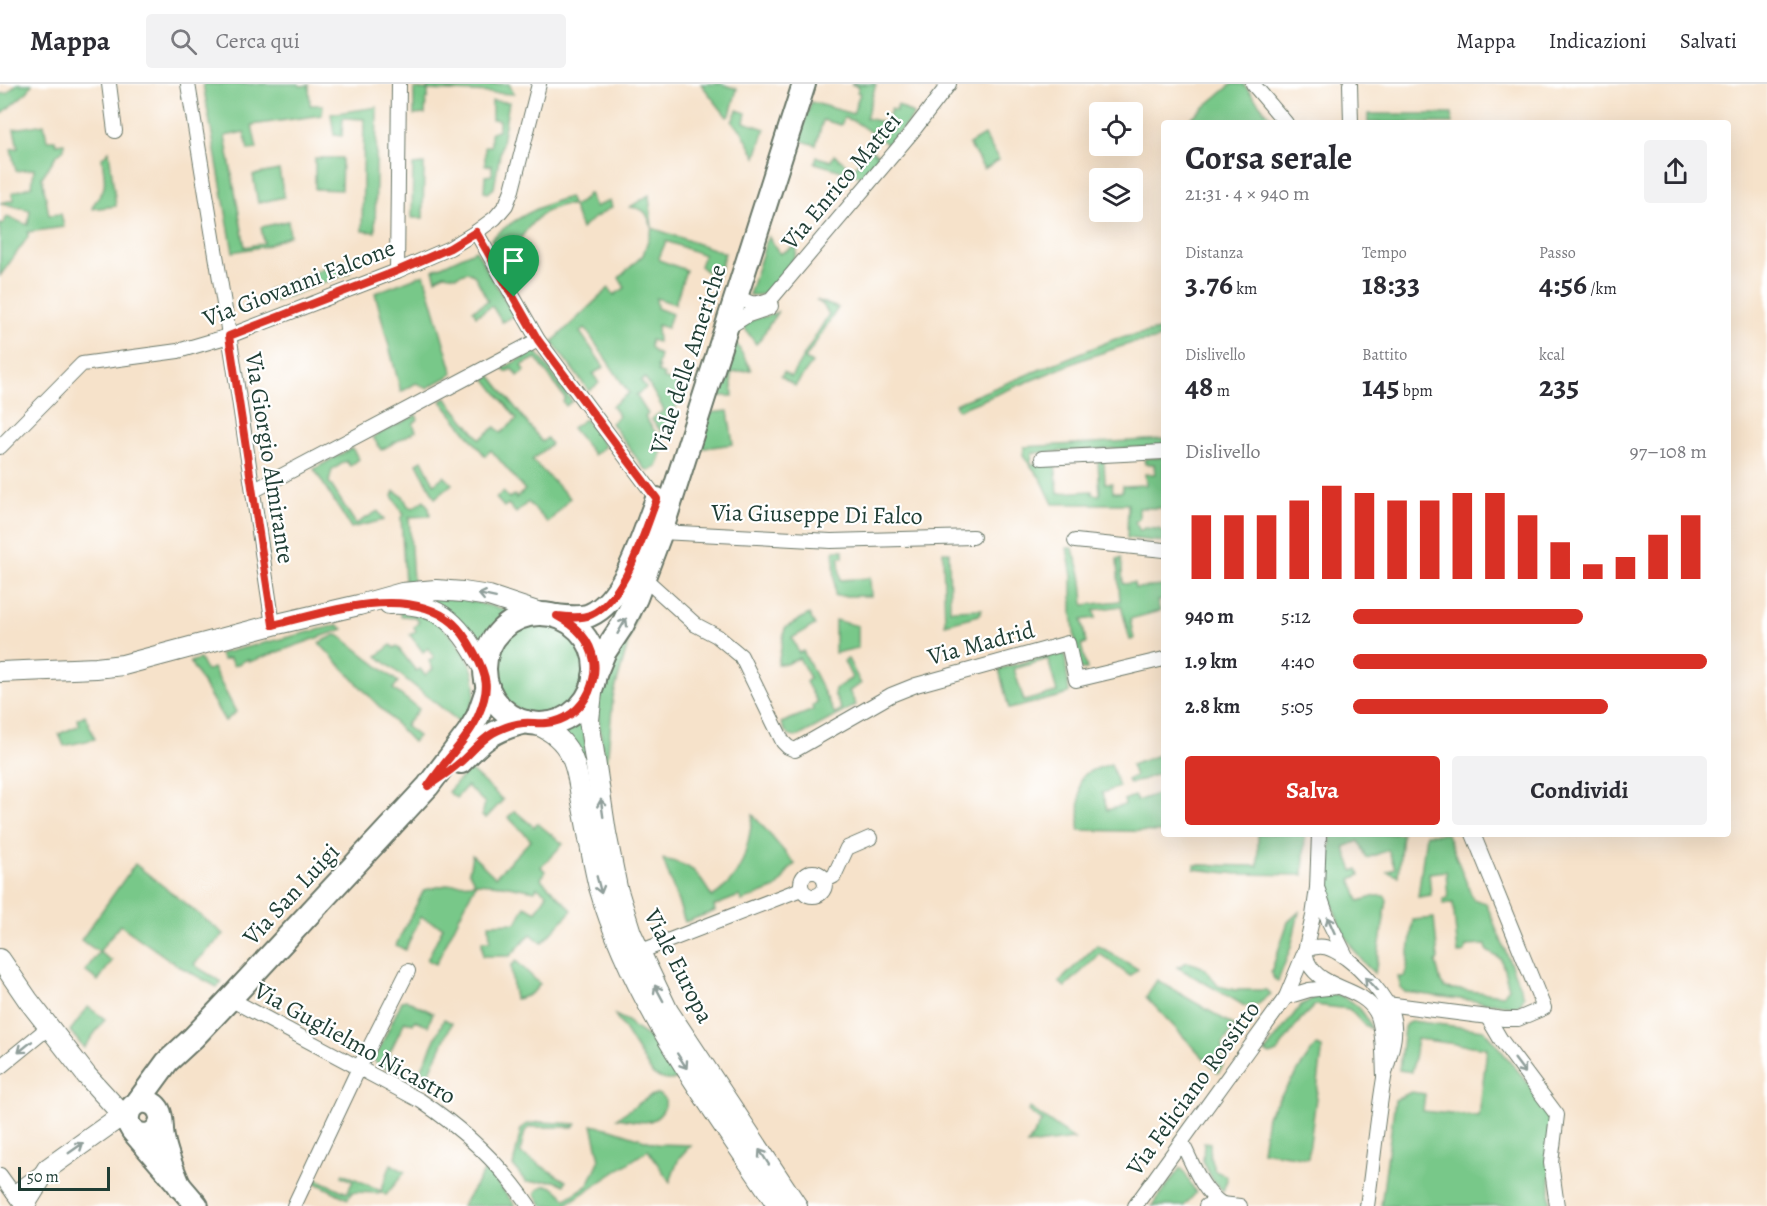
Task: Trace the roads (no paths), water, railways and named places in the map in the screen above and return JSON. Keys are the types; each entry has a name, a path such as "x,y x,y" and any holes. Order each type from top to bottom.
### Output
{"main road":[{"name":"Viale delle Americhe","path":"550,615 579,617 590,615 615,593 632,562 657,499 790,84"},
{"name":"Viale delle Americhe","path":"593,680 604,653 622,626 636,598 661,532 804,84"},
{"path":"0,672 123,665 402,592 436,590 489,596 550,615 573,626 586,640 593,658 593,680 586,698 576,710 563,719 548,723 529,723 506,727 490,735 459,764 428,786"},
{"path":"359,605 403,603 424,607 452,622 462,633 494,699 513,717 529,723"},
{"path":"428,786 478,716 486,679 486,658 490,646 501,630 517,618 530,615 550,615"},
{"name":"Viale Europa","path":"593,680 588,720 611,863 624,913 639,952 668,1011 797,1206"},
{"name":"Viale Europa","path":"529,723 551,731 571,756 599,885 608,917 631,971 673,1048 778,1206"},
{"name":"Via San Luigi","path":"131,1116 159,1070 230,999 428,786"},
{"path":"0,959 11,977 87,1076 107,1098 131,1116 180,1187 197,1206"},
{"name":"Via San Luigi","path":"161,1118 163,1100 169,1082 193,1038"},
{"path":"131,1116 141,1134 150,1134 158,1129 161,1118"},
{"path":"20,1202 47,1168 114,1121 131,1116"},
{"path":"161,1118 167,1155 180,1187"}],"street":[{"path":"109,84 115,131"},
{"name":"Via Giorgio Almirante","path":"188,84 273,625"},
{"path":"397,271 399,84"},
{"name":"Via Giovanni Falcone","path":"0,447 82,364 178,351 229,336 397,271 450,248 476,232 495,218 506,205 512,190 539,84"},
{"name":"Via Enrico Mattei","path":"788,279 912,132 949,84"},
{"path":"1253,84 1283,120"},
{"path":"1350,84 1352,120"},
{"path":"476,232 538,340 657,499"},
{"path":"736,294 744,301 760,303 771,299 788,279"},
{"path":"725,329 747,315 769,309 783,294 788,279"},
{"path":"253,491 538,340"},
{"path":"1042,458 1161,452"},
{"name":"Via Giuseppe Di Falco","path":"661,532 831,541 973,537"},
{"path":"1075,540 1161,550"},
{"name":"Via Madrid","path":"644,578 696,625 717,636 741,656 783,742 795,750 891,694 1068,643 1076,680 1161,660"},
{"name":"Via Feliciano Rossitto","path":"1135,1206 1287,997 1305,951 1313,916 1320,837"},
{"path":"1368,1206 1384,1076 1382,1007 1374,986 1348,960 1329,947 1321,945 1305,951 1309,964 1318,975 1382,1007 1518,1019 1544,1008 1474,837"},
{"path":"639,952 801,889 806,895 818,895 823,890 824,880 834,876 847,848 870,838"},
{"path":"1317,888 1329,922 1348,960"},
{"path":"294,1206 408,971"},
{"path":"1287,997 1309,990 1339,986"},
{"name":"Via Guglielmo Nicastro","path":"230,999 421,1101 442,1115 494,1161 529,1206"},
{"path":"1488,1018 1501,1040 1557,1115 1551,1163 1557,1206"},
{"path":"0,1066 49,1028"},
{"path":"1182,1143 1206,1189 1222,1204"},
{"path":"0,1175 20,1202"},
{"path":"1199,1206 1206,1189"},
{"path":"1206,1206 1222,1204 1240,1206"}]}
